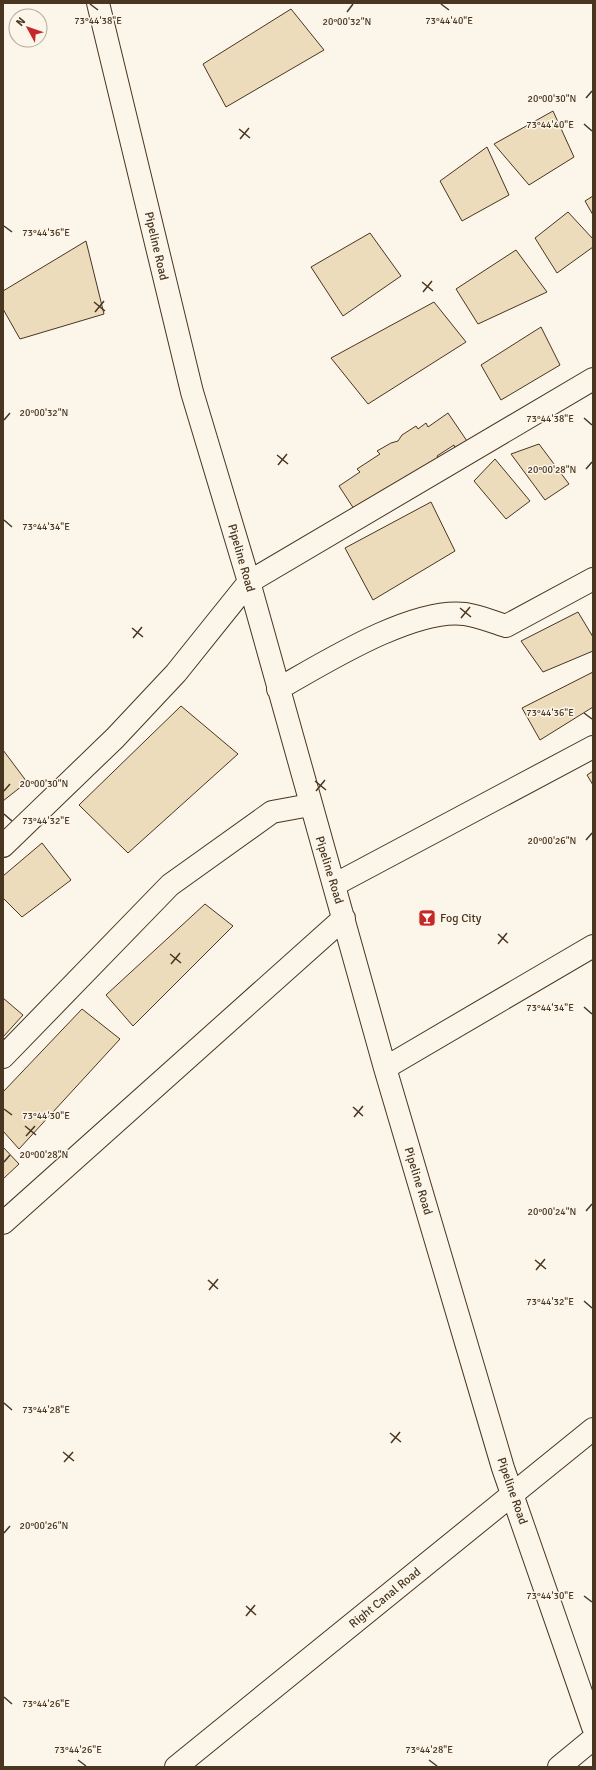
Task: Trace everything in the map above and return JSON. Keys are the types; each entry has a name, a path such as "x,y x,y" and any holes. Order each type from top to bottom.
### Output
{"street":[{"name":"Pipeline Road","path":"98,3 192,392 249,582 310,805 344,918 385,1068 503,1468 593,1727"},
{"path":"3,846 115,738 156,695 176,673 249,582 593,379"},
{"path":"278,689 358,644 434,615 465,614 506,626 593,578"},
{"path":"334,885 593,747"},
{"path":"3,1057 170,885 272,812 310,805"},
{"path":"3,1223 344,918"},
{"path":"385,1068 593,946"},
{"name":"Right Canal Road","path":"176,1767 593,1429"},
{"path":"559,1767 593,1739"}],"building":[{"path":"291,9 324,50 226,107 203,64"},
{"path":"553,111 574,157 529,185 494,144"},
{"path":"487,147 509,195 462,221 440,181"},
{"path":"593,196 593,215 585,201"},
{"path":"568,212 593,239 593,247 557,273 535,238"},
{"path":"370,233 401,276 343,316 311,267"},
{"path":"86,241 104,314 20,339 3,309 3,291"},
{"path":"516,250 547,292 478,324 456,289"},
{"path":"434,302 466,342 368,404 331,358"},
{"path":"541,327 560,365 501,400 481,365"},
{"path":"448,413 467,441 455,449 454,445 437,456 440,461 356,512 339,486 360,472 357,469 380,454 377,451 391,443 398,441 402,435 416,426 418,429 426,423 428,427"},
{"path":"539,444 569,484 545,500 511,454"},
{"path":"495,459 530,501 506,519 474,481"},
{"path":"431,502 455,551 373,600 345,548"},
{"path":"578,612 593,637 593,651 543,672 521,641"},
{"path":"593,672 593,707 540,740 522,708"},
{"path":"181,706 238,754 128,853 79,805"},
{"path":"3,750 27,782 3,801"},
{"path":"593,771 593,785 587,775"},
{"path":"42,843 71,880 22,917 3,898 3,876"},
{"path":"205,904 233,926 133,1026 106,995"},
{"path":"3,998 23,1015 3,1037"},
{"path":"82,1009 120,1039 19,1149 3,1131 3,1092"},
{"path":"3,1147 19,1164 3,1179"}],"place":[{"name":"Fog City","path":"427,918"}]}
